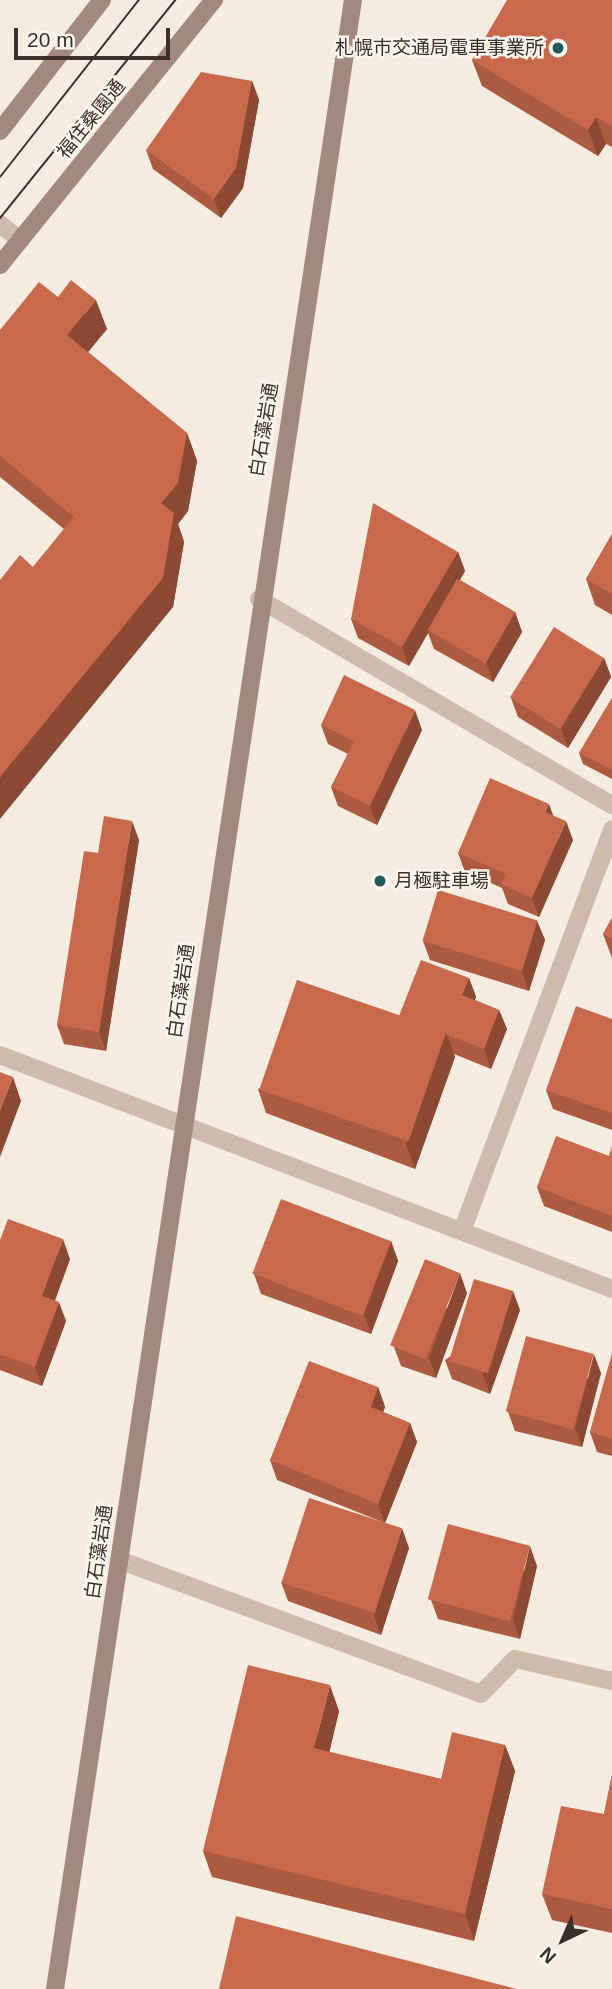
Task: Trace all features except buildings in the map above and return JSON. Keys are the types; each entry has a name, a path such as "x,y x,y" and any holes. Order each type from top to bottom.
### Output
{"main road":[{"path":"0,131 102,0"},
{"name":"福住桑園通","path":"0,265 214,0"},
{"name":"白石藻岩通","path":"55,1989 259,599 352,0"}],"street":[{"path":"0,224 20,240"},
{"path":"259,599 612,805"},
{"path":"462,1231 612,829"},
{"path":"0,1055 184,1123 612,1289"},
{"path":"119,1560 481,1694 515,1659 612,1681"}],"tram line":[{"path":"0,177 139,0"},
{"path":"0,218 175,0"}],"place":[{"name":"札幌市交通局電車事業所","path":"558,48"},
{"name":"月極駐車場","path":"380,881"}]}
